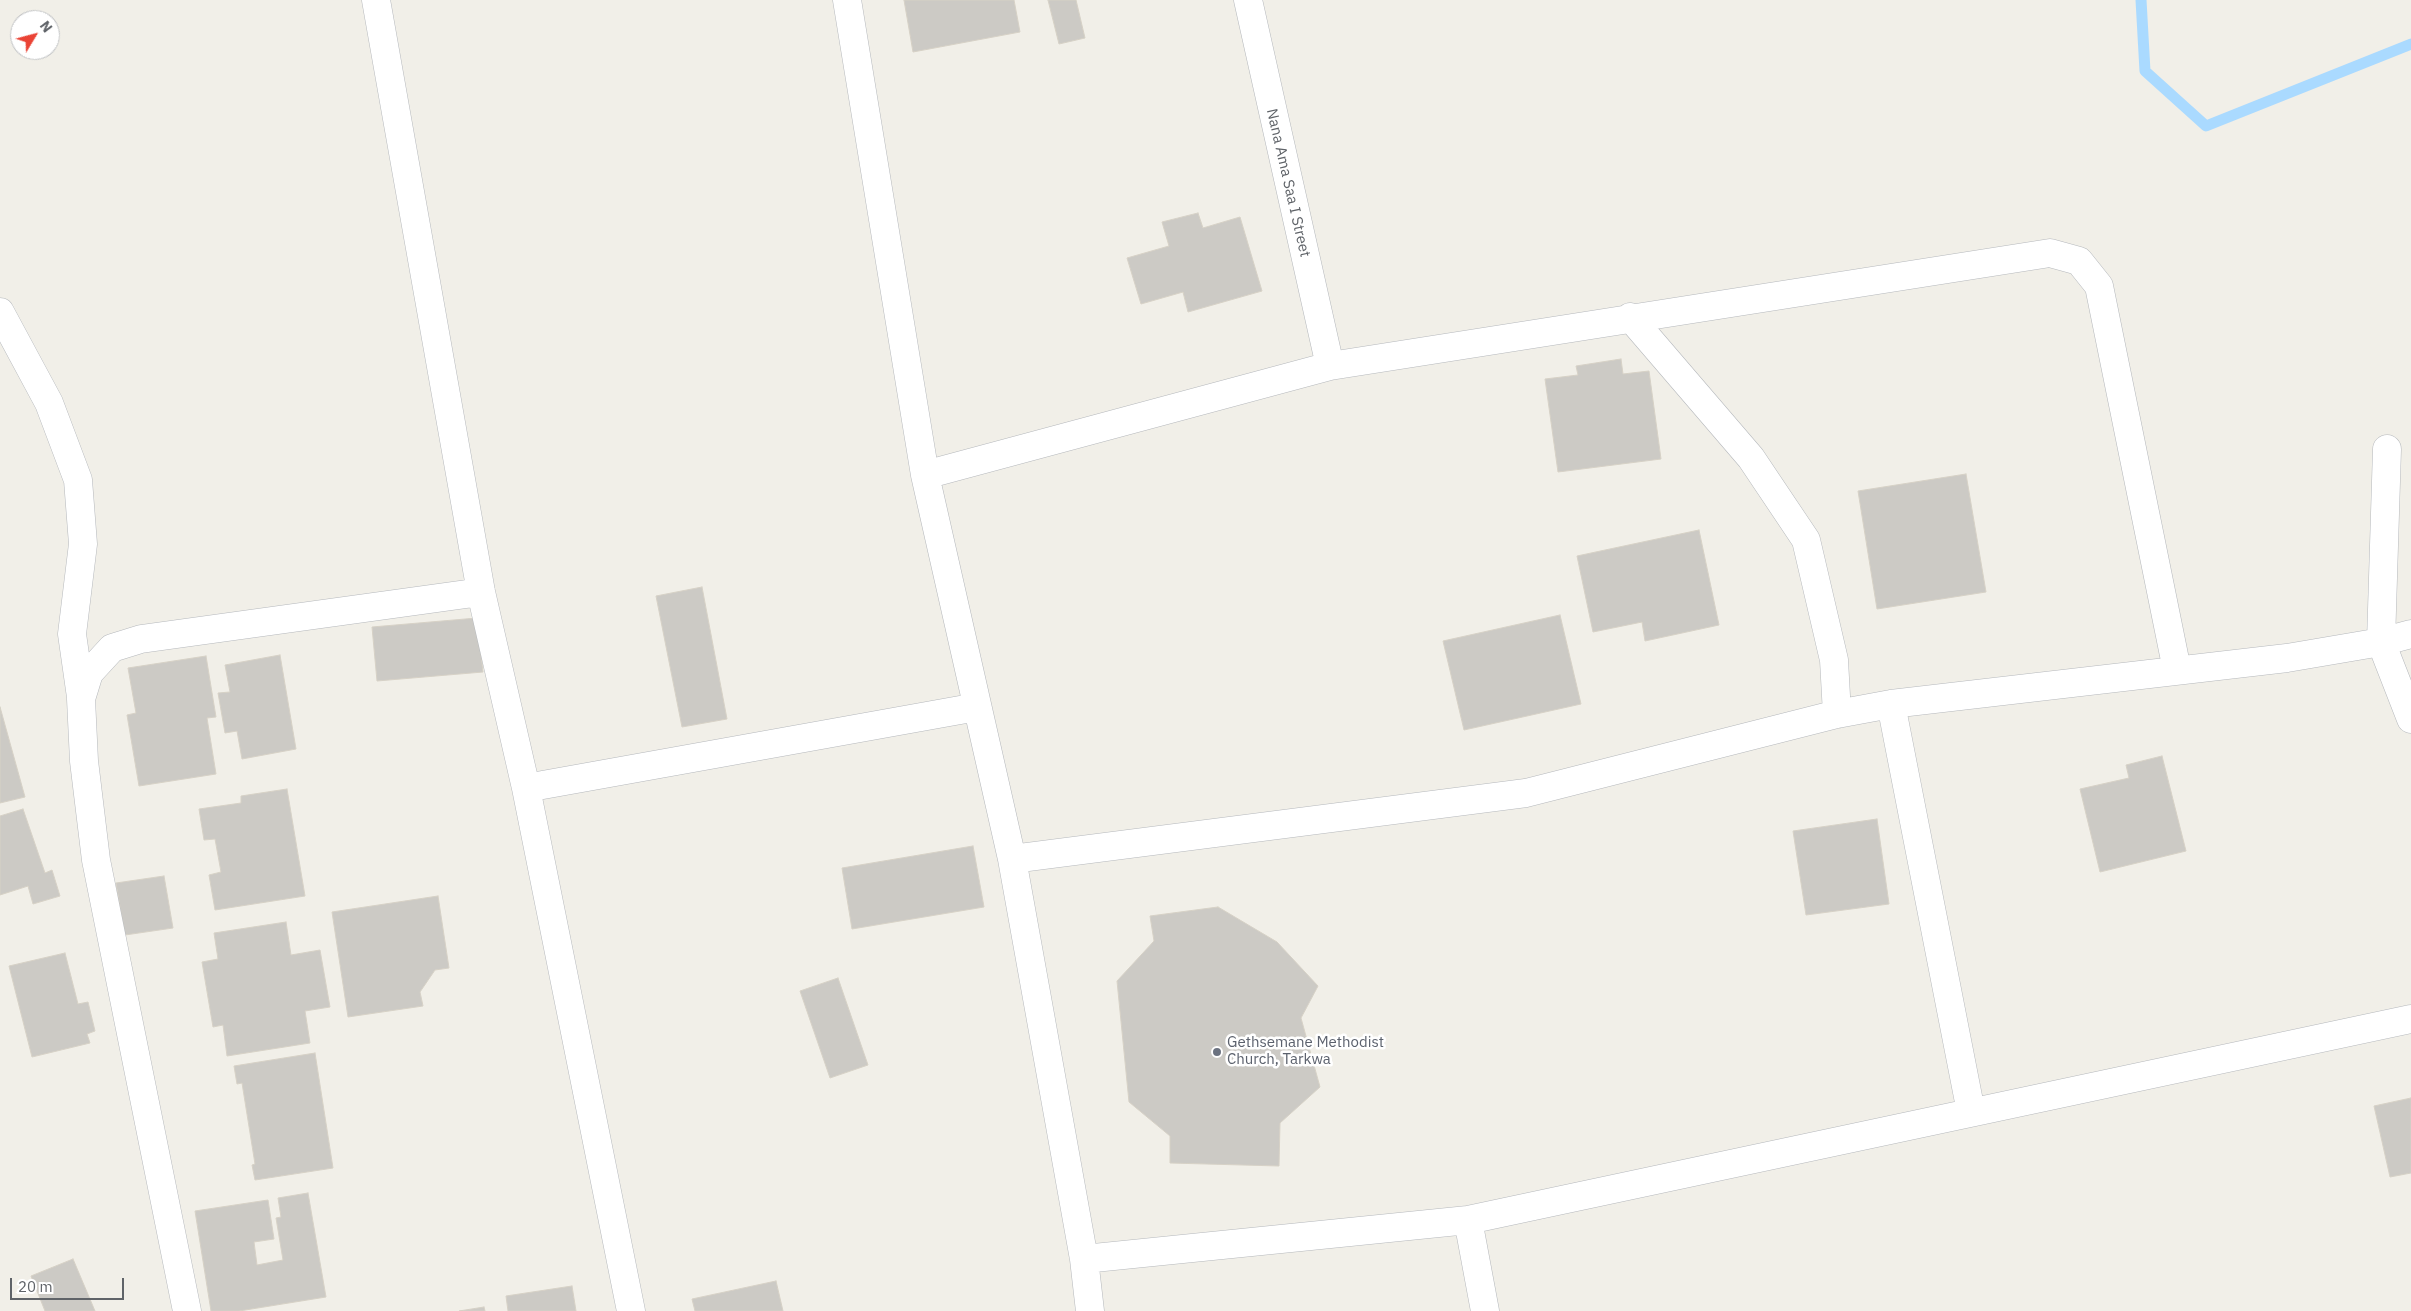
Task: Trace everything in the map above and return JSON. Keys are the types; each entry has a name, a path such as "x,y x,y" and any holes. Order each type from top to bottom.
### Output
{"street":[{"path":"376,0 481,592 526,788 630,1311"},
{"path":"847,0 925,475 1012,860 1084,1260 1090,1311"},
{"name":"Nana Ama Saa I Street","path":"1248,0 1330,366"},
{"path":"925,475 1330,366 1630,317 2050,253 2079,261 2099,286 2177,670"},
{"path":"0,312 49,403 78,480 83,544 72,634 81,699 84,761 96,860 187,1311"},
{"path":"1630,317 1751,458 1806,540 1834,660 1837,714"},
{"path":"2387,449 2381,642 2411,719"},
{"path":"81,699 90,673 98,662 112,648 124,643 481,592"},
{"path":"1012,860 1526,793 1837,714 1891,704 2287,658 2381,642 2411,634"},
{"path":"1891,704 1971,1112"},
{"path":"526,788 976,707"},
{"path":"1084,1260 1468,1220 2411,1019"},
{"path":"1468,1220 1485,1311"}],"building":[{"path":"904,0 1014,0 1020,32 913,52"},
{"path":"1048,0 1076,0 1085,38 1059,44"},
{"path":"1198,213 1203,228 1240,217 1262,291 1188,312 1183,292 1141,304 1127,258 1169,246 1162,222"},
{"path":"1621,359 1623,374 1649,371 1661,459 1558,472 1545,379 1578,375 1576,366"},
{"path":"1966,474 1986,592 1877,609 1858,491"},
{"path":"1699,530 1719,625 1645,641 1642,622 1593,632 1577,556"},
{"path":"702,587 727,719 682,727 656,596"},
{"path":"1560,615 1581,704 1464,730 1443,641"},
{"path":"477,618 483,672 377,681 372,627"},
{"path":"280,655 296,749 242,759 237,731 225,733 218,693 230,692 225,665"},
{"path":"206,656 216,717 207,718 216,774 139,786 127,715 136,713 128,668"},
{"path":"0,707 25,797 0,803"},
{"path":"2162,756 2186,851 2100,872 2080,789 2129,778 2126,765"},
{"path":"287,789 305,896 215,910 209,875 221,872 215,839 204,840 199,809 241,803 241,796"},
{"path":"23,809 45,873 52,870 60,896 33,904 28,886 0,895 0,816"},
{"path":"1877,819 1889,904 1806,915 1793,831"},
{"path":"973,846 984,907 852,929 842,868"},
{"path":"164,876 173,928 125,935 116,883"},
{"path":"438,896 449,968 435,970 420,992 423,1006 348,1017 332,912"},
{"name":"Gethsemane Methodist Church, Tarkwa","path":"1218,907 1277,942 1318,986 1301,1018 1320,1087 1280,1123 1279,1166 1170,1163 1170,1136 1129,1102 1117,981 1154,941 1150,916"},
{"path":"286,922 291,955 320,950 330,1007 305,1011 310,1043 227,1056 223,1025 213,1027 202,962 218,959 214,933"},
{"path":"65,953 78,1004 88,1002 95,1031 87,1034 90,1043 32,1057 9,966"},
{"path":"838,978 868,1065 830,1078 800,991"},
{"path":"315,1053 333,1168 255,1180 252,1165 255,1164 242,1083 237,1084 234,1066"},
{"path":"2411,1098 2411,1173 2390,1177 2374,1106"},
{"path":"308,1193 326,1297 239,1311 211,1311 195,1211 268,1200 274,1239 254,1242 257,1265 283,1260 276,1218 281,1217 278,1198"},
{"path":"73,1259 95,1311 45,1311 31,1276"},
{"path":"776,1281 783,1311 695,1311 692,1299"},
{"path":"572,1286 576,1311 508,1311 506,1296"},
{"path":"484,1307 485,1311 459,1311"}],"waterway":[{"path":"2141,0 2145,71 2206,126 2411,44"}],"place":[{"name":"Gethsemane Methodist Church, Tarkwa","path":"1217,1052"}]}
